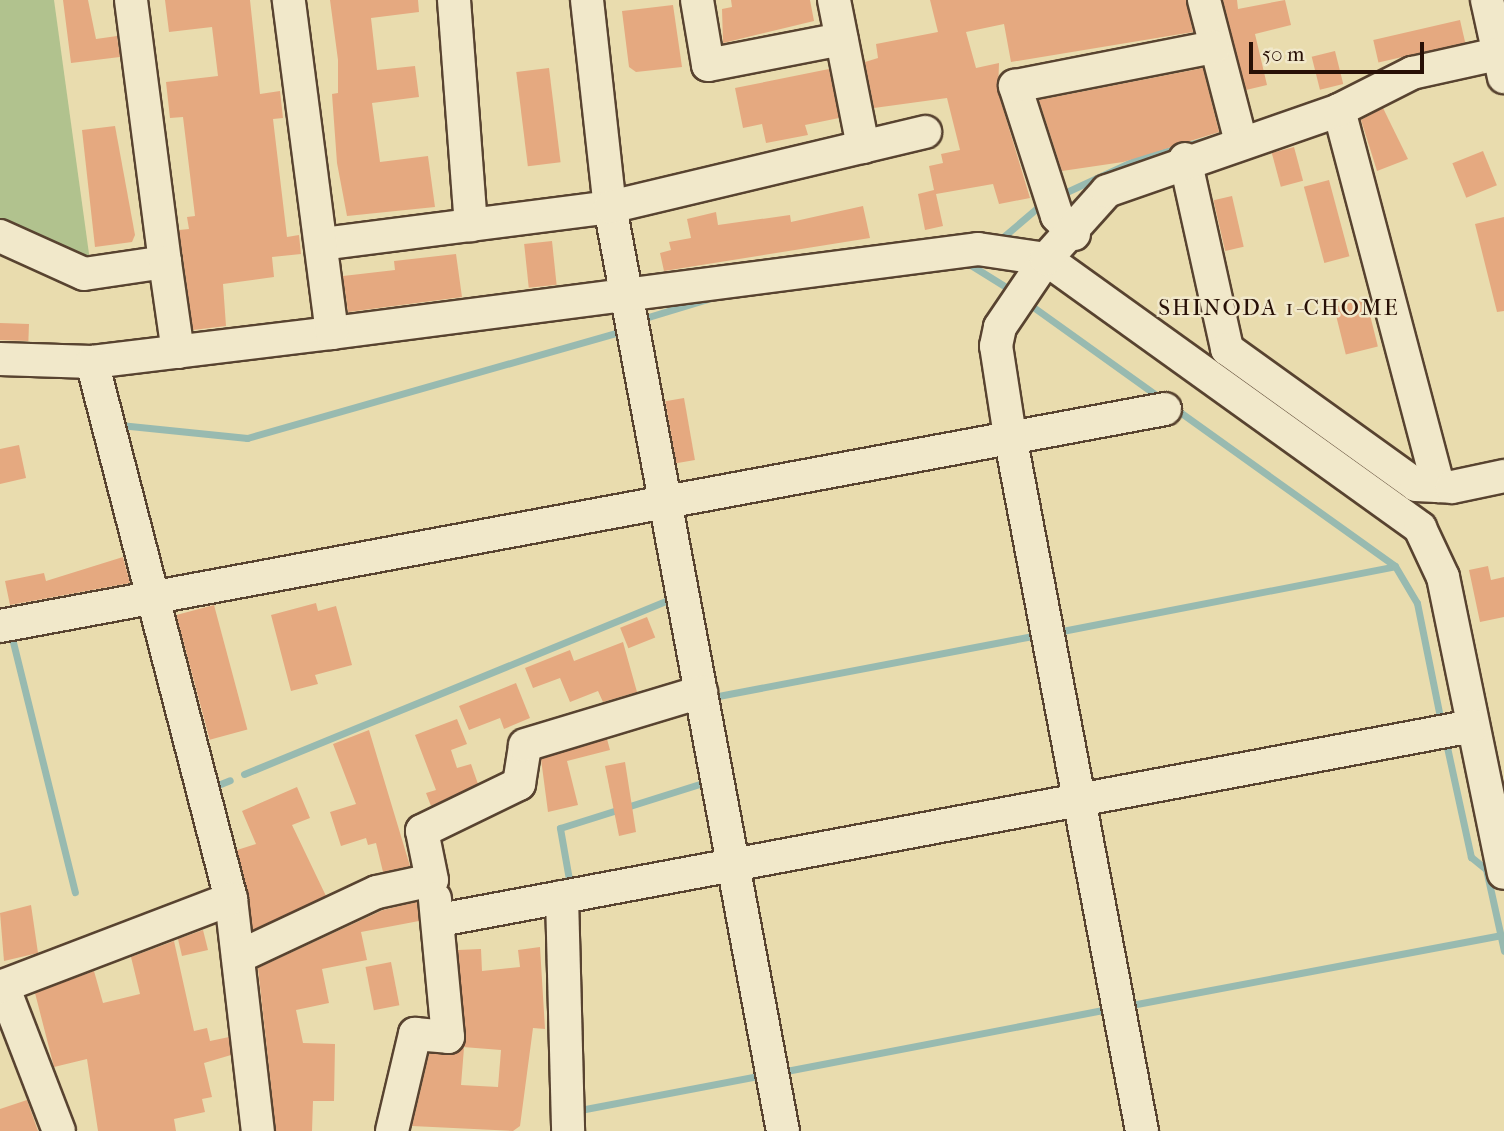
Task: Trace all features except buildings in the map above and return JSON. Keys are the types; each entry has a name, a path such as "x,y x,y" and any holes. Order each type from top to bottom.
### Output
{"street":[{"path":"131,0 178,352"},
{"path":"289,0 332,333"},
{"path":"454,0 471,225"},
{"path":"587,0 610,207 783,1131"},
{"path":"697,0 708,65 842,39"},
{"path":"834,0 863,147"},
{"path":"1204,0 1214,47 1241,142"},
{"path":"1142,1131 1010,436 996,346 1000,327 1046,259 1074,233 1107,191 1185,159 1339,110 1412,73 1501,66 1487,0"},
{"path":"1074,233 1057,216 1015,86 1214,47"},
{"path":"1339,110 1438,486"},
{"path":"322,244 610,207 925,132"},
{"path":"1185,159 1227,349 1416,485 1438,486 1504,476"},
{"path":"0,236 84,274 165,261"},
{"path":"0,359 92,362 978,249 1046,259 1420,528 1443,577 1504,873"},
{"path":"92,362 231,899 258,1131"},
{"path":"0,626 663,500 1165,409"},
{"path":"391,1131 415,1034 448,1037 440,920 422,831 519,784 525,745 701,692"},
{"path":"440,920 734,867 1473,726"},
{"path":"238,957 377,891 432,880"},
{"path":"562,897 568,1131"},
{"path":"59,1131 2,987 231,899"}],"green space":[{"path":"0,0 54,0 90,261 0,227"}],"waterway":[{"path":"1060,195 1138,159 1220,136"},
{"path":"1002,238 1043,203"},
{"path":"1006,238 1035,243"},
{"path":"969,264 1014,292"},
{"path":"645,318 711,298"},
{"path":"1029,304 1395,566"},
{"path":"120,425 247,438 616,333"},
{"path":"1057,632 1395,566 1417,603 1441,722"},
{"path":"244,774 671,599"},
{"path":"11,634 75,892"},
{"path":"713,697 1039,635"},
{"path":"1445,738 1471,857 1486,869 1504,951"},
{"path":"213,787 230,780"},
{"path":"570,885 560,828 706,782"},
{"path":"1126,1006 1500,935"},
{"path":"781,1072 1108,1009"},
{"path":"580,1110 764,1075"}],"district":[{"name":"SHINODA 1-CHOME","path":"1279,308"}]}
